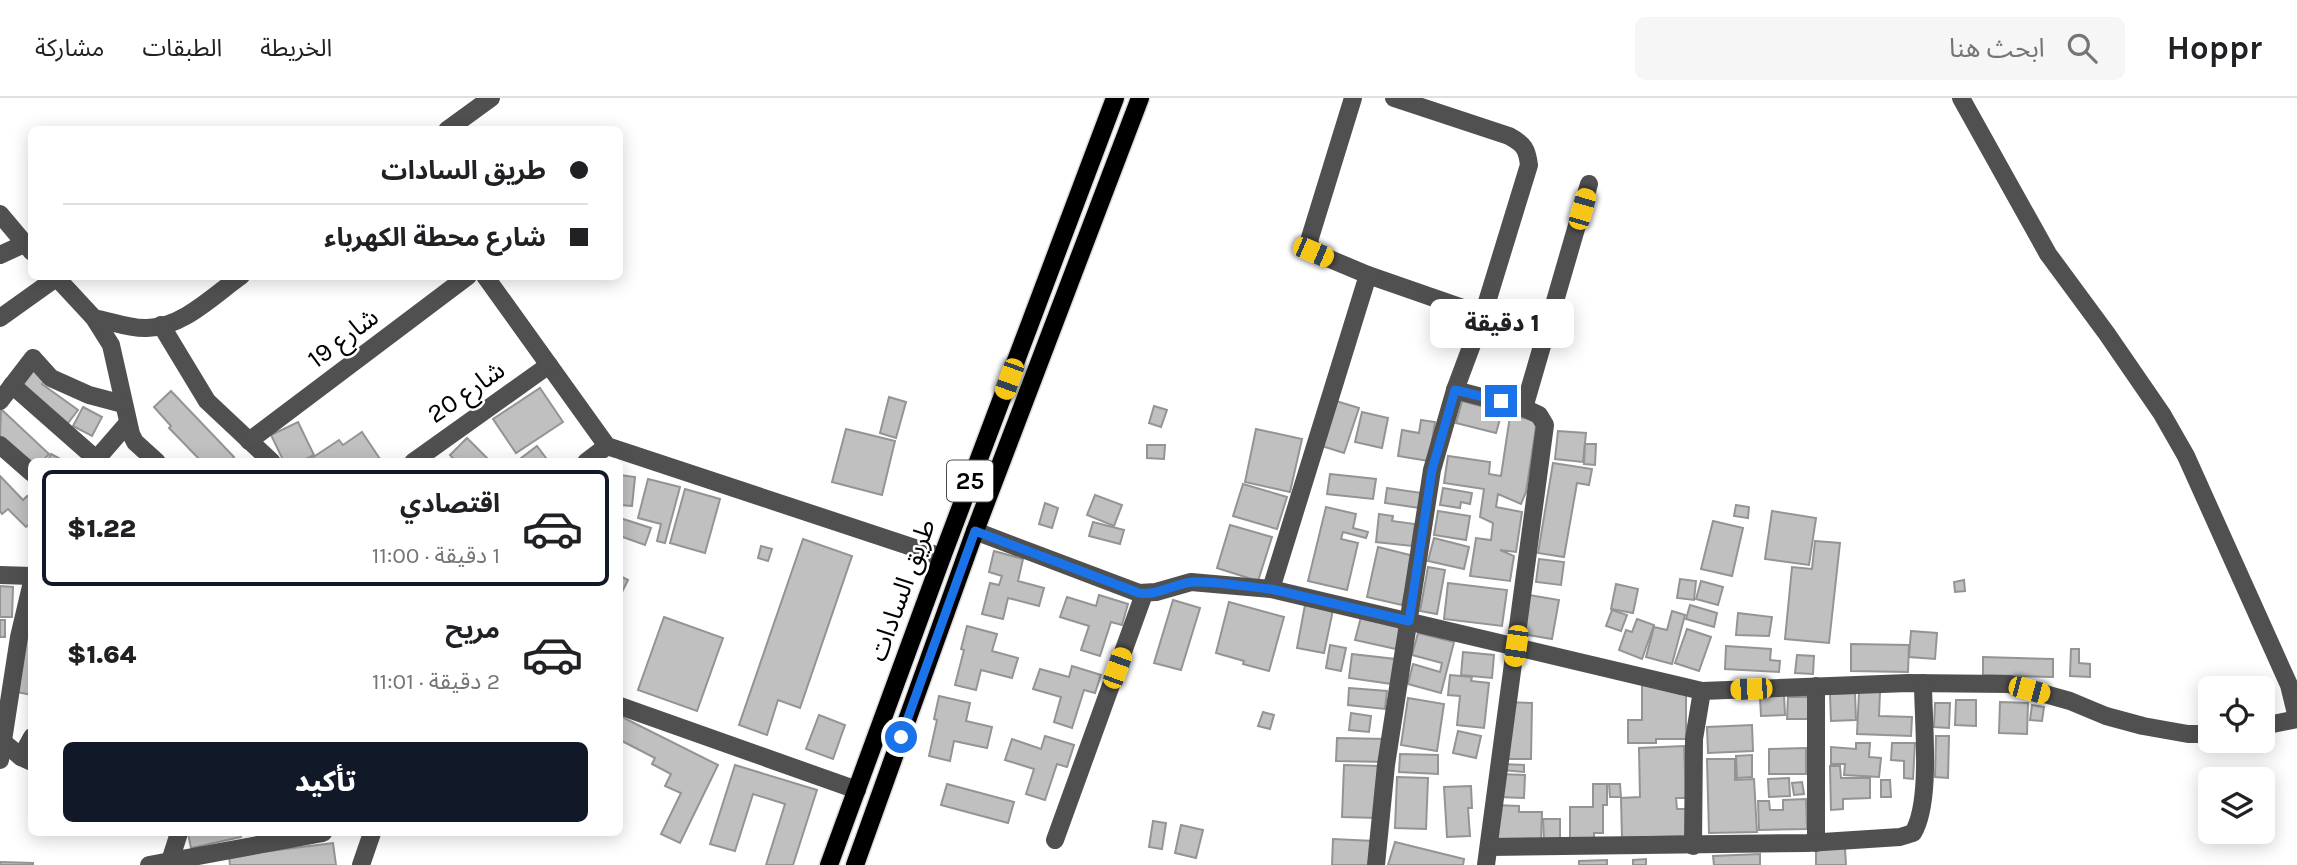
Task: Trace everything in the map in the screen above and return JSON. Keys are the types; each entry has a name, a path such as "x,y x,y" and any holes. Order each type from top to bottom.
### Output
{"main road":[{"name":"طريق السادات","path":"829,865 1115,98"},
{"name":"طريق السادات","path":"855,865 975,531 1140,98"},
{"path":"1057,253 1079,261"}],"street":[{"path":"452,126 491,98"},
{"path":"1353,98 1309,240 1313,252 1368,275 1483,315"},
{"path":"1376,865 1387,765 1432,470 1455,390 1483,315 1529,165 1527,151 1522,143 1509,136 1394,98"},
{"path":"1961,98 2048,254 2162,414 2186,456 2289,685 2297,719 2275,724"},
{"path":"1524,408 1589,184"},
{"path":"0,214 28,248 0,255"},
{"path":"1271,589 1368,275"},
{"path":"0,318 51,280"},
{"path":"58,280 94,318 110,345 127,424 135,442 152,458"},
{"path":"94,318 147,328 161,326 190,313 235,280"},
{"name":"شارع 19","path":"249,440 463,280"},
{"path":"488,280 607,446 942,557"},
{"path":"161,326 207,401 268,458"},
{"path":"0,401 33,358 51,378 89,395 123,404"},
{"name":"شارع 20","path":"419,458 549,365"},
{"path":"12,385 93,458"},
{"path":"1455,390 1524,408 1539,415 1545,425 1488,856 1816,843 1900,837 1913,833 1918,824 1924,783 1923,683"},
{"path":"97,458 127,424"},
{"path":"0,445 28,470"},
{"path":"591,458 607,446"},
{"path":"975,531 1144,594 1191,582 1271,589 1702,691 1923,683 2009,684 2143,726 2198,734"},
{"path":"0,575 28,576"},
{"path":"1055,840 1144,594"},
{"path":"0,760 19,637 28,599"},
{"path":"1816,686 1816,843"},
{"path":"1693,846 1694,739 1702,691"},
{"path":"623,707 857,789"},
{"path":"3,742 26,759"},
{"path":"170,862 177,836"},
{"path":"149,865 307,836"},
{"path":"361,865 371,836"}],"building":[{"path":"28,366 46,379 42,384 78,410 65,427 16,384"},
{"path":"540,388 563,422 516,453 493,419"},
{"path":"171,391 234,457 198,458 169,428 171,426 154,407"},
{"path":"889,397 906,402 896,438 880,433"},
{"path":"1336,401 1359,408 1344,453 1322,446"},
{"path":"1462,401 1502,412 1496,433 1456,423"},
{"path":"1154,406 1167,410 1161,427 1149,423"},
{"path":"83,407 102,417 92,436 73,426"},
{"path":"1,409 49,454 46,458 28,459 0,439"},
{"path":"1362,412 1388,418 1382,448 1355,442"},
{"path":"1510,416 1537,420 1526,492 1521,504 1498,494 1496,507 1522,512 1516,552 1500,550 1514,556 1510,581 1470,576 1476,538 1491,540 1493,523 1480,517 1484,489 1444,483 1448,456 1490,462 1489,474 1501,476"},
{"path":"1421,420 1435,422 1429,461 1398,456 1402,430 1419,433"},
{"path":"298,422 314,455 308,458 282,458 271,435"},
{"path":"846,429 895,441 882,495 832,482"},
{"path":"1256,429 1302,439 1290,492 1245,482"},
{"path":"1558,431 1586,433 1583,462 1555,459"},
{"path":"362,432 379,458 312,458 339,440 343,445"},
{"path":"467,438 487,458 453,458 450,455"},
{"path":"1585,444 1596,444 1595,465 1584,464"},
{"path":"1147,445 1165,445 1164,459 1147,458"},
{"path":"537,446 546,458 521,458"},
{"path":"1553,463 1592,469 1589,485 1577,483 1564,557 1538,553"},
{"path":"1330,474 1376,479 1373,499 1327,494"},
{"path":"623,475 635,477 632,506 623,505"},
{"path":"0,476 23,500 28,497 28,525 26,527 8,509 2,514"},
{"path":"648,479 680,487 665,543 657,541 661,524 638,518"},
{"path":"1243,484 1287,497 1277,529 1233,516"},
{"path":"1387,488 1422,493 1420,508 1385,503"},
{"path":"1443,488 1472,493 1470,504 1461,502 1460,508 1440,505"},
{"path":"685,489 720,499 705,553 670,543"},
{"path":"1095,495 1122,505 1114,526 1087,515"},
{"path":"1045,503 1058,508 1052,528 1039,524"},
{"path":"1736,505 1749,507 1748,518 1734,516"},
{"path":"1326,507 1356,514 1353,528 1368,532 1366,538 1343,532 1341,539 1358,543 1347,590 1308,581"},
{"path":"1438,511 1470,516 1466,540 1434,535"},
{"path":"1772,511 1816,518 1809,565 1765,559"},
{"path":"1379,514 1393,516 1392,521 1415,524 1412,546 1376,542"},
{"path":"623,519 651,528 645,545 623,537"},
{"path":"1713,521 1743,528 1732,576 1701,569"},
{"path":"1093,522 1124,530 1120,544 1089,536"},
{"path":"1230,525 1272,537 1258,581 1217,568"},
{"path":"1434,538 1469,547 1464,569 1428,561"},
{"path":"803,539 852,556 800,708 778,700 767,735 739,725"},
{"path":"1815,541 1840,543 1829,643 1785,639 1792,567 1812,569"},
{"path":"761,546 772,549 768,561 758,558"},
{"path":"1378,547 1414,556 1402,605 1367,597"},
{"path":"994,551 1023,559 1018,581 1044,588 1039,606 1008,598 1003,619 982,614 990,583 999,585 1002,576 989,572"},
{"path":"1539,559 1564,562 1561,585 1536,582"},
{"path":"1428,567 1445,570 1437,614 1420,611"},
{"path":"623,578 628,580 623,590"},
{"path":"1680,579 1696,581 1694,600 1677,598"},
{"path":"1964,580 1965,591 1955,592 1954,582"},
{"path":"1701,581 1723,587 1718,605 1696,599"},
{"path":"1448,583 1507,590 1502,626 1444,619"},
{"path":"1616,584 1638,589 1633,613 1611,609"},
{"path":"0,586 13,587 12,617 0,617"},
{"path":"1099,595 1128,604 1122,625 1111,622 1100,656 1081,650 1089,626 1060,617 1067,597 1096,606"},
{"path":"1529,595 1559,600 1552,639 1522,634"},
{"path":"1173,600 1200,608 1181,670 1154,663"},
{"path":"1229,602 1284,617 1269,671 1216,653"},
{"path":"1305,605 1333,610 1324,653 1297,648"},
{"path":"1690,605 1717,613 1714,627 1686,619"},
{"path":"1612,610 1627,615 1621,631 1606,626"},
{"path":"1672,611 1685,615 1672,664 1646,657 1654,627 1667,630"},
{"path":"1738,613 1772,617 1769,636 1736,635"},
{"path":"664,617 723,638 697,711 638,690"},
{"path":"1361,617 1401,627 1396,649 1355,640"},
{"path":"1637,619 1654,625 1642,659 1619,650 1626,630 1632,632"},
{"path":"0,620 5,620 5,637 0,637"},
{"path":"967,626 997,634 992,651 1018,658 1012,678 981,670 976,690 955,685"},
{"path":"1687,629 1711,637 1699,671 1675,663"},
{"path":"1911,631 1937,633 1935,659 1909,657"},
{"path":"1418,633 1454,642 1441,693 1408,684 1413,664 1440,672 1442,663 1412,655"},
{"path":"28,635 28,694 12,691"},
{"path":"1851,644 1909,645 1908,672 1851,671"},
{"path":"1330,645 1346,648 1341,671 1326,668"},
{"path":"1726,646 1771,649 1770,660 1780,661 1779,672 1725,669"},
{"path":"2071,649 2079,649 2079,663 2090,664 2090,677 2070,676"},
{"path":"1463,652 1494,655 1492,678 1461,675"},
{"path":"1352,654 1395,659 1392,684 1349,678"},
{"path":"1797,655 1814,656 1813,674 1795,673"},
{"path":"1983,657 2053,659 2053,677 1983,675"},
{"path":"1072,666 1101,675 1095,693 1084,690 1072,728 1054,722 1061,697 1033,689 1040,669 1069,677"},
{"path":"1450,675 1472,677 1471,681 1489,683 1484,728 1457,725 1460,696 1448,695"},
{"path":"1642,685 1686,685 1686,739 1628,743 1628,720 1642,720"},
{"path":"1349,688 1387,691 1385,709 1348,705"},
{"path":"1859,692 1880,692 1879,716 1912,717 1911,736 1857,734"},
{"path":"1855,693 1856,720 1831,721 1830,694"},
{"path":"1784,695 1785,715 1761,716 1760,697"},
{"path":"939,696 970,703 966,721 992,727 987,748 954,741 950,761 929,756"},
{"path":"1788,697 1809,697 1809,719 1787,719"},
{"path":"1408,698 1444,704 1437,751 1401,745"},
{"path":"1956,700 1976,700 1976,726 1955,725"},
{"path":"1506,702 1532,703 1531,759 1505,759"},
{"path":"2000,702 2028,703 2027,734 1999,733"},
{"path":"1935,703 1950,703 1949,728 1934,727"},
{"path":"2032,705 2044,707 2042,721 2030,720"},
{"path":"1263,712 1274,715 1270,729 1258,726"},
{"path":"1351,713 1371,716 1369,732 1349,730"},
{"path":"819,715 845,725 833,759 806,749"},
{"path":"623,718 718,765 680,843 661,834 681,793 665,786 671,774 652,764 655,758 623,742"},
{"path":"1752,725 1753,751 1708,753 1707,727"},
{"path":"1458,731 1481,736 1476,758 1453,753"},
{"path":"1045,736 1074,745 1067,767 1057,764 1045,800 1026,794 1034,769 1005,760 1012,739 1041,749"},
{"path":"1936,736 1949,736 1948,778 1935,777"},
{"path":"1337,738 1387,739 1386,762 1336,761"},
{"path":"1856,743 1870,743 1869,757 1881,758 1879,777 1844,775 1845,764 1831,764 1831,747 1856,749"},
{"path":"1892,743 1915,743 1913,779 1904,778 1904,761 1891,760"},
{"path":"1684,746 1686,798 1676,798 1677,809 1686,809 1687,836 1622,838 1621,798 1640,797 1639,748"},
{"path":"1806,748 1806,774 1769,774 1769,749"},
{"path":"1400,754 1438,755 1438,774 1399,772"},
{"path":"1752,755 1752,777 1737,778 1736,756"},
{"path":"1707,759 1735,759 1735,780 1754,779 1757,832 1709,833"},
{"path":"1502,764 1524,765 1524,772 1502,770"},
{"path":"735,765 817,790 793,865 766,865 785,804 753,794 735,851 710,844"},
{"path":"1344,765 1380,766 1378,818 1342,817"},
{"path":"1830,766 1840,766 1841,778 1870,778 1870,798 1843,799 1843,809 1831,810"},
{"path":"1499,774 1525,775 1524,798 1498,797"},
{"path":"1397,777 1428,778 1426,829 1395,828"},
{"path":"1789,778 1790,796 1769,797 1768,779"},
{"path":"1881,780 1890,780 1891,797 1881,797"},
{"path":"1802,782 1804,794 1794,795 1792,783"},
{"path":"947,784 1014,802 1008,823 941,805"},
{"path":"1593,784 1607,784 1607,805 1603,805 1603,833 1594,833 1594,840 1570,840 1570,807 1593,807"},
{"path":"1609,784 1620,784 1621,797 1610,797"},
{"path":"1471,786 1472,808 1468,808 1470,836 1447,837 1444,787"},
{"path":"1806,799 1807,829 1759,830 1758,801 1769,801 1770,810 1783,810 1783,800"},
{"path":"1495,805 1519,806 1519,812 1542,812 1541,843 1494,841"},
{"path":"1543,819 1560,819 1560,840 1544,841"},
{"path":"1153,821 1166,823 1162,849 1149,847"},
{"path":"1181,825 1203,830 1196,858 1175,853"},
{"path":"189,836 241,837 191,848"},
{"path":"1333,839 1374,841 1374,865 1332,865"},
{"path":"1395,842 1464,859 1463,865 1388,865"},
{"path":"333,843 336,865 230,865 229,856"},
{"path":"1845,848 1846,865 1816,865 1816,850"},
{"path":"1760,854 1760,865 1714,865 1713,856"},
{"path":"1646,859 1646,865 1633,865 1633,860"},
{"path":"1607,860 1607,865 1579,865 1579,861"},
{"path":"0,862 33,863 33,865 0,865"}],"route":[{"path":"901,737 975,531 1139,593 1150,594 1191,582 1271,589 1409,621 1432,470 1455,390 1501,401"}]}
